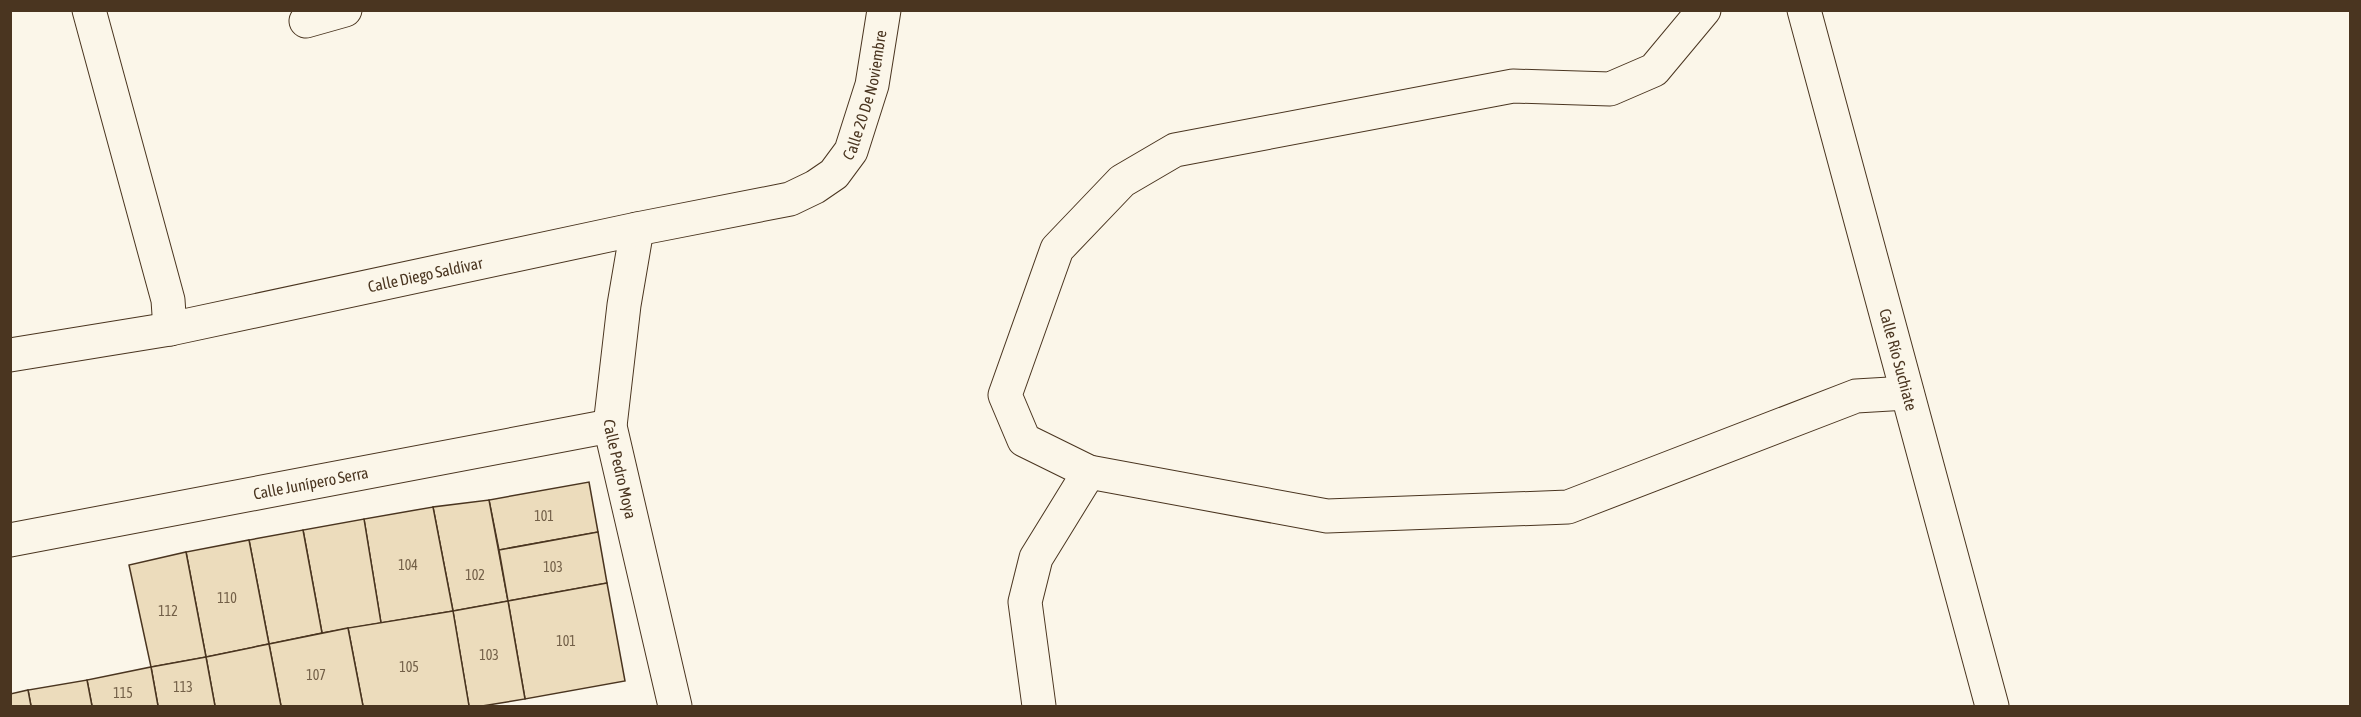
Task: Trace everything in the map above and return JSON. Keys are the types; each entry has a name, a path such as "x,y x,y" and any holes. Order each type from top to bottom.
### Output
{"street":[{"path":"88,10 168,300 170,329"},
{"path":"306,21 345,10"},
{"name":"Calle 20 De Noviembre","path":"834,174 851,151 872,85 884,10"},
{"path":"1704,10 1654,70 1610,89 1513,86 1174,150 1122,181 1057,249 1005,395 1024,440 1089,471 1327,516 1568,507 1856,396 1907,393"},
{"name":"Calle Río Suchiate","path":"1804,10 1992,706"},
{"name":"Calle Diego Saldívar","path":"10,355 170,329 637,229 790,199 815,187 834,174"},
{"name":"Calle Pedro Moya","path":"637,229 624,305 610,426 669,705"},
{"name":"Calle Junípero Serra","path":"10,540 610,426"},
{"path":"1039,706 1025,602 1036,558 1089,471"}],"building":[{"path":"589,482 598,532 499,550 489,500"},
{"path":"489,500 508,601 453,611 433,507"},
{"path":"433,507 453,611 381,623 364,519"},
{"path":"364,519 381,623 322,633 303,530"},
{"path":"303,530 322,633 269,644 249,540"},
{"path":"598,532 607,583 508,601 499,550"},
{"path":"249,540 269,644 206,657 186,552"},
{"path":"186,552 206,657 151,667 129,565"},
{"path":"607,583 625,681 525,699 508,601"},
{"path":"508,601 525,699 469,706 453,611"},
{"path":"453,611 469,706 363,706 348,628"},
{"path":"348,628 363,706 281,706 269,644"},
{"path":"269,644 281,706 215,706 206,657"},
{"path":"206,657 215,706 158,706 151,667"},
{"path":"151,667 158,706 92,706 87,680"},
{"path":"87,680 92,706 31,706 28,690"},
{"path":"28,690 31,706 10,706 10,694"}]}
